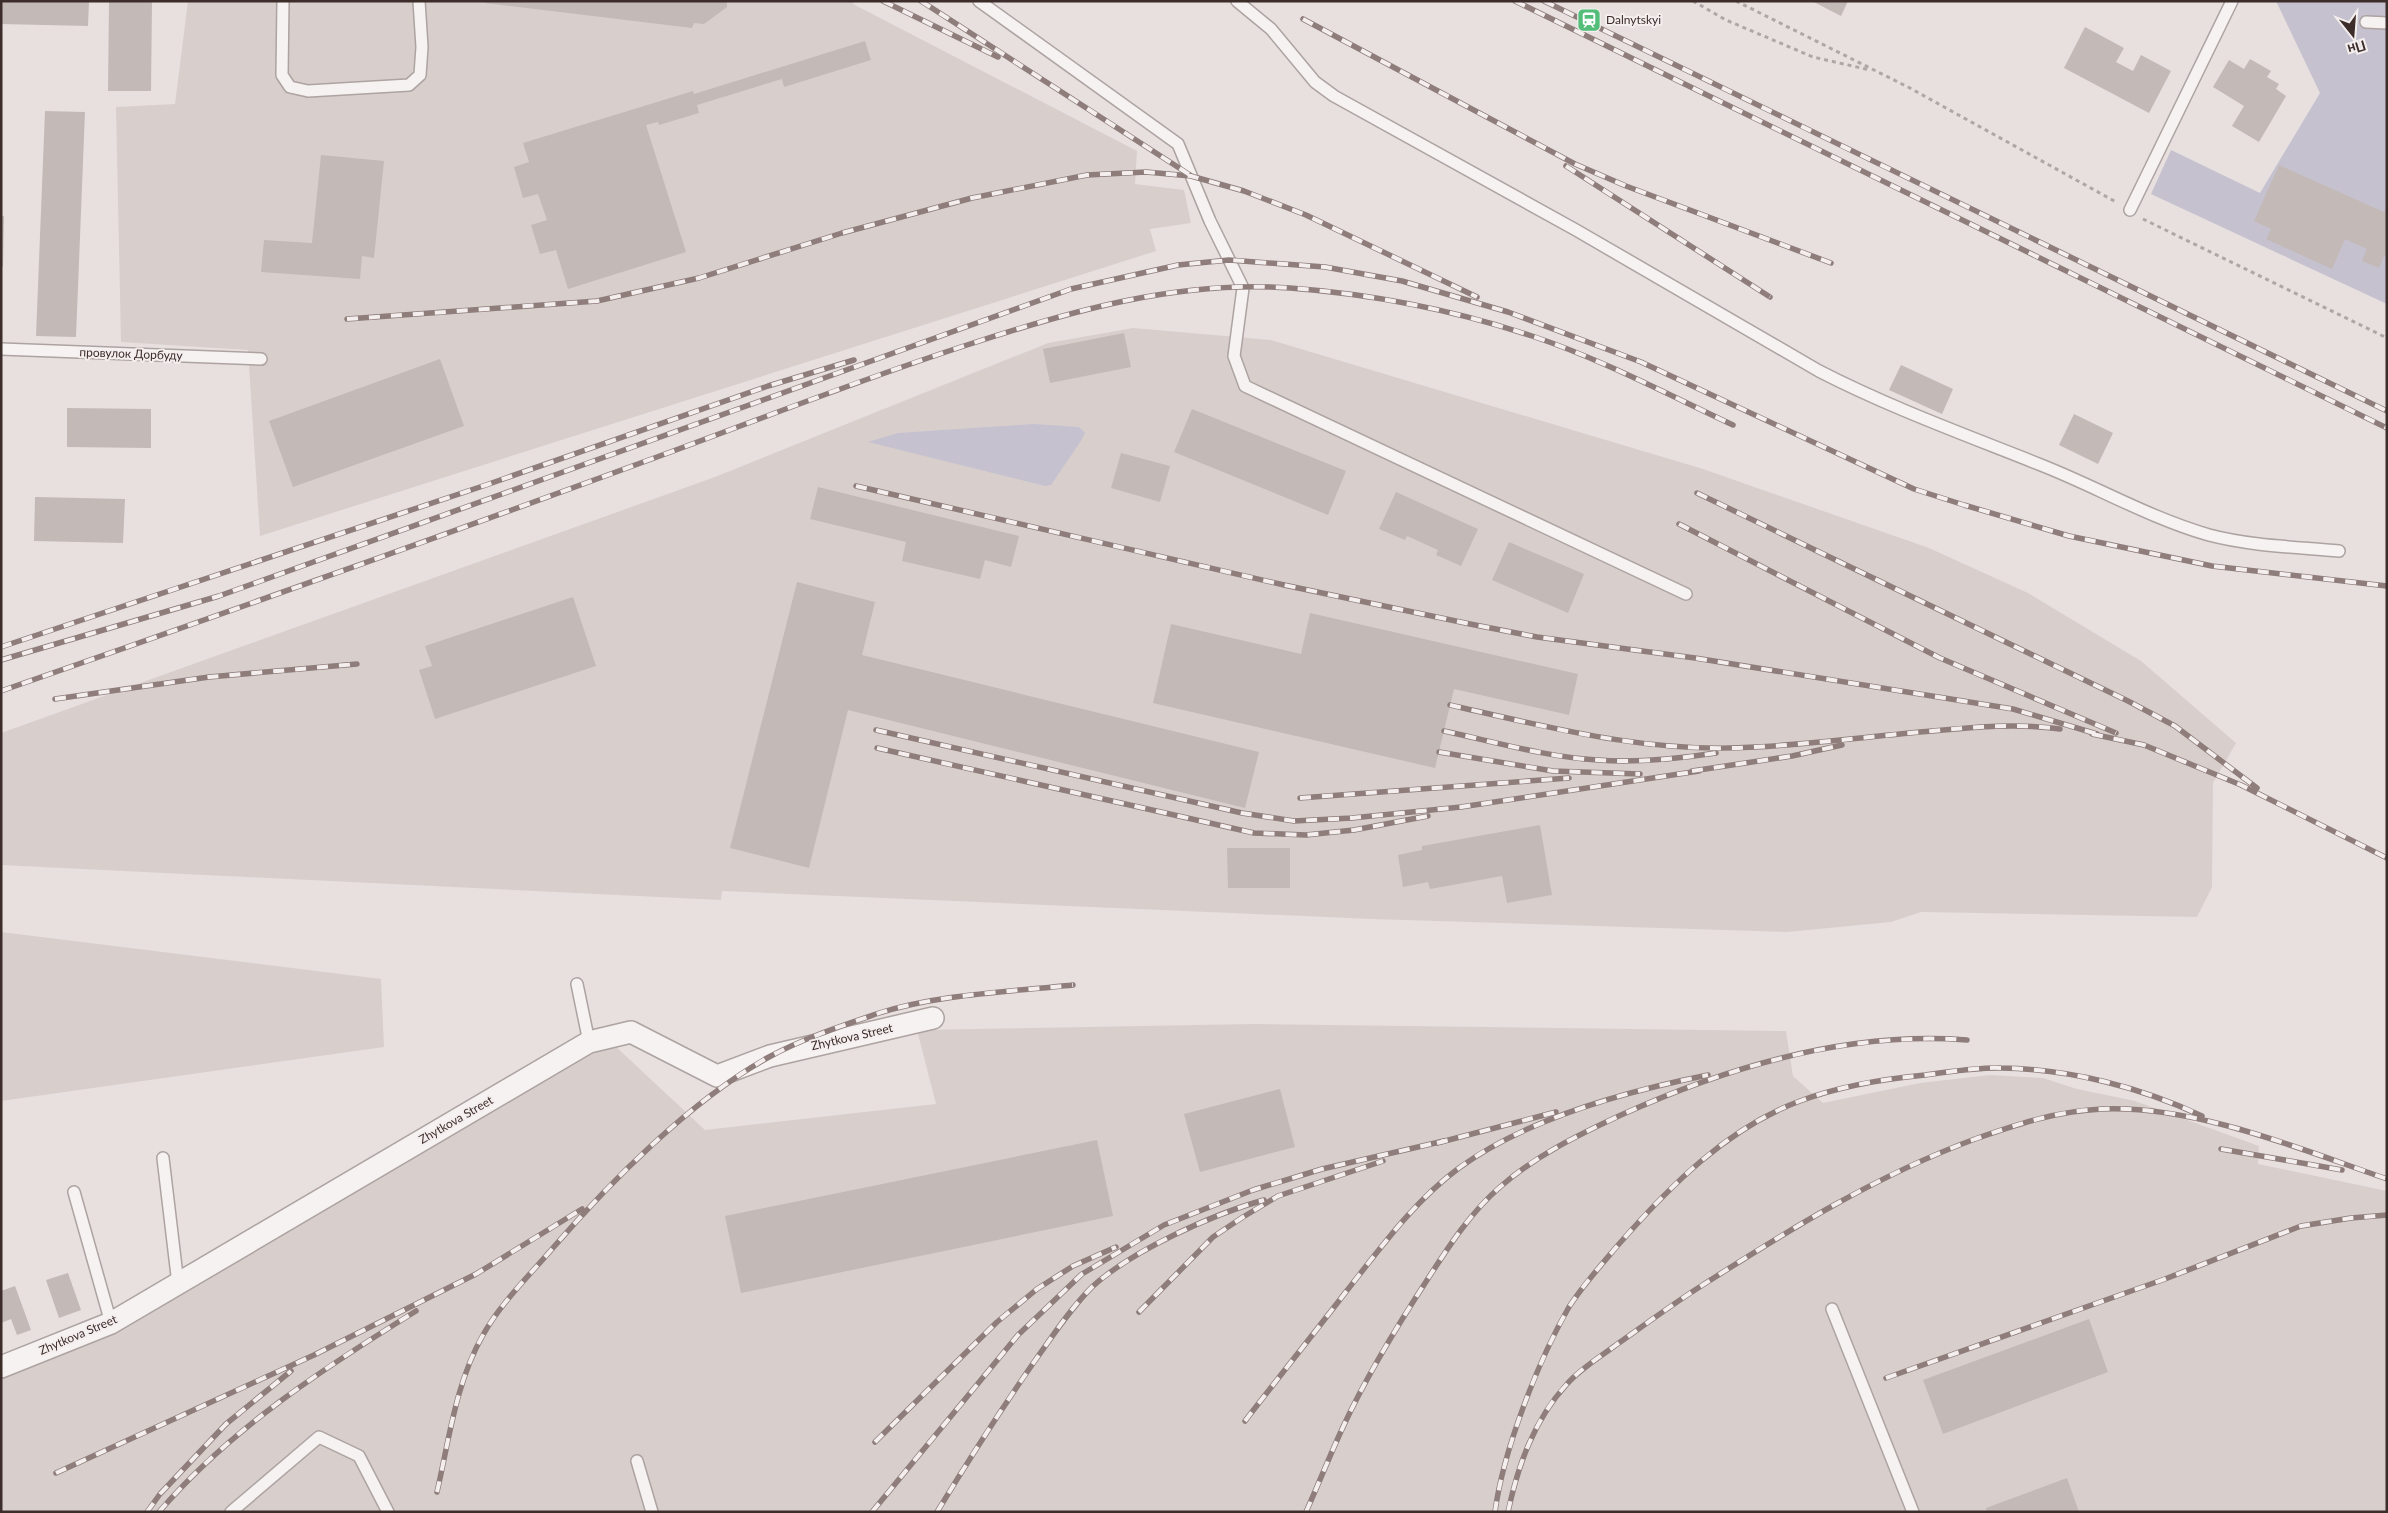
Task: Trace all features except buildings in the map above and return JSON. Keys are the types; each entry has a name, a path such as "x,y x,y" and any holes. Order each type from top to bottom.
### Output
{"street":[{"name":"Zhytkova Street","path":"1,1367 112,1322 589,1042 631,1032 717,1076 770,1056 933,1018"}],"lane":[{"path":"284,1 282,75 290,87 308,91 409,85 420,75 422,47 419,1"},
{"path":"979,1 1178,144 1210,221 1243,288 1234,356 1245,386 1686,594"},
{"path":"1237,1 1271,29 1315,82 1334,96 1576,230 1855,390 1901,411 2044,466 2185,527 2210,535 2253,543 2339,551"},
{"path":"2130,210 2232,1"},
{"path":"2366,22 2387,22"},
{"name":"провулок Дорбуду","path":"1,349 261,358"},
{"path":"577,984 589,1042"},
{"path":"163,1158 178,1284"},
{"path":"74,1192 112,1322"},
{"path":"1832,1309 1913,1512"},
{"path":"231,1512 319,1438 359,1456 388,1512"},
{"path":"637,1461 652,1512"}],"path":[{"path":"1693,1 1726,20 1813,57 1876,72"},
{"path":"1736,1 1908,87 2130,210 2149,223 2387,338"}],"shaded area":[{"path":"188,1 854,1 853,4 1137,151 1135,184 1184,190 1191,223 1150,229 1156,251 260,536 248,350 121,342 116,107 175,104"},
{"path":"2276,1 2387,1 2387,304 2151,194 2171,150 2260,193 2320,93"},
{"path":"1133,328 1271,340 1703,469 1929,548 2028,593 2141,661 2236,743 2213,783 2212,887 2197,917 1921,912 1891,922 1787,932 1372,919 722,891 721,900 1,865 1,733 715,477 1048,343"},
{"path":"1033,424 1079,427 1085,433 1051,485 1045,486 868,442 898,433"},
{"path":"1,932 381,979 384,1047 1,1101"},
{"path":"1253,1024 1786,1031 1793,1076 1823,1103 1920,1083 1990,1075 2043,1078 2077,1089 2135,1101 2259,1146 2258,1164 2387,1191 2387,1512 1,1512 1,1376 566,1064 613,1044 705,1130 936,1104 917,1030"}],"railway":[{"path":"883,1 998,57"},
{"path":"921,1 1190,175"},
{"path":"1515,1 2387,428"},
{"path":"1544,1 2387,411"},
{"path":"1303,19 1575,164 1626,186 1831,263"},
{"path":"1566,166 1770,297"},
{"path":"347,319 597,301 699,278 842,233 972,198 1087,175 1146,172 1191,176 1244,191 1306,215 1477,297"},
{"path":"1,660 219,596 1071,289 1178,265 1229,260 1325,267 1402,281 1508,312 1641,362 1914,489 2069,536 2212,566 2387,586"},
{"path":"1,691 247,605 928,358 1006,332 1085,310 1166,294 1248,287 1290,288 1351,294 1443,311 1473,318 1558,345 1634,378 1733,425"},
{"path":"1,647 486,485 768,386 854,360"},
{"path":"856,486 1284,585 1470,624 1537,637 1695,658 2013,709 2097,734"},
{"path":"1697,493 2128,701 2175,726 2257,788"},
{"path":"1679,524 1940,658 2116,733"},
{"path":"55,699 209,677 357,664"},
{"path":"1450,705 1563,730 1639,743 1678,747 1755,747 1980,727 2028,726 2060,729"},
{"path":"876,730 1242,813 1294,821 1352,818 1461,807 1699,771"},
{"path":"1444,731 1559,756 1598,760 1657,760 1716,753"},
{"path":"2092,734 2144,745 2241,785 2387,858"},
{"path":"1692,771 1792,756 1842,745"},
{"path":"877,748 1254,833 1306,835 1354,830 1428,816"},
{"path":"1439,752 1553,771 1640,774"},
{"path":"1300,798 1569,778"},
{"path":"437,1492 466,1372 490,1324 515,1291 599,1197 681,1119 710,1096 769,1057 822,1033 876,1014 900,1007 948,998 1073,985"},
{"path":"1306,1512 1352,1408 1383,1350 1418,1295 1453,1241 1479,1207 1500,1187 1528,1165 1573,1138 1621,1115 1703,1082 1746,1068 1790,1056 1878,1041 1967,1040"},
{"path":"1495,1512 1499,1488 1523,1407 1545,1353 1569,1307 1599,1267 1658,1201 1701,1161 1748,1127 1800,1101 1846,1087 1893,1079 1992,1068 2027,1069 2079,1076 2154,1096 2202,1116"},
{"path":"1245,1421 1398,1227 1427,1195 1459,1168 1515,1135 1578,1109 1644,1089 1708,1075"},
{"path":"1508,1512 1522,1460 1536,1428 1555,1398 1584,1368 1688,1295 1832,1206 1902,1170 1975,1139 2022,1123 2069,1112 2102,1109 2137,1110 2174,1114 2247,1131 2387,1179"},
{"path":"1437,1143 1556,1112"},
{"path":"872,1512 1018,1335 1082,1274 1164,1225 1253,1190 1322,1169 1444,1141"},
{"path":"2221,1149 2342,1170"},
{"path":"1139,1312 1213,1237 1243,1217 1278,1196 1383,1161"},
{"path":"937,1512 984,1436 1034,1362 1069,1314 1092,1287 1128,1260 1173,1235 1221,1214 1264,1200"},
{"path":"56,1473 314,1355 476,1274 582,1209"},
{"path":"1886,1378 2165,1279 2301,1226 2351,1218 2387,1215"},
{"path":"875,1442 997,1322 1037,1289 1073,1266 1116,1247"},
{"path":"159,1512 187,1482 247,1427 313,1378 416,1311"},
{"path":"147,1512 160,1494 226,1424 291,1371"}],"place":[{"name":"Dalnytskyi","path":"1589,20"}]}
